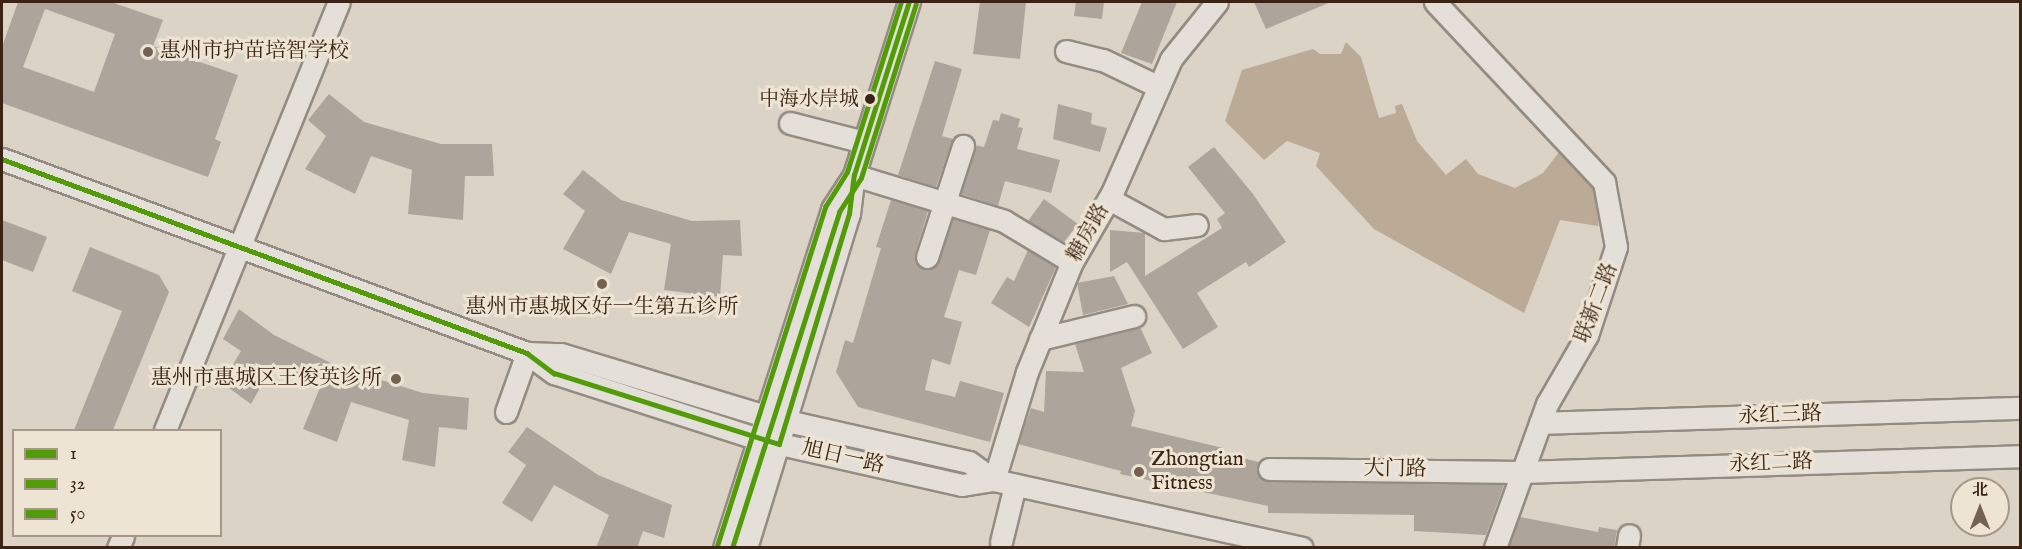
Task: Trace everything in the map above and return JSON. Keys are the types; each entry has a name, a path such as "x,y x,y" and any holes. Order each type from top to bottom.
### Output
{"street":[{"path":"165,429 339,2"},
{"path":"746,548 849,214 854,176 909,2"},
{"name":"糖房路","path":"994,480 1040,339 1072,262 1109,199 1174,52 1216,2"},
{"name":"联新二路","path":"1435,2 1608,189 1614,260 1585,340 1556,387 1540,423 1495,548"},
{"path":"1066,51 1103,60 1157,86"},
{"path":"790,123 864,142"},
{"path":"927,257 963,146"},
{"name":"旭日一路","path":"2,159 241,245 527,353 554,373 758,439 962,485 994,480 1302,548"},
{"path":"854,176 1004,221 1072,262"},
{"path":"724,548 832,209 854,176"},
{"path":"1109,199 1164,229 1197,225"},
{"path":"1040,339 1134,316"},
{"path":"506,412 527,353"},
{"name":"旭日一路","path":"527,353 561,354 765,416 969,462 994,480"},
{"name":"永红三路","path":"1540,423 2020,408"},
{"name":"永红二路","path":"1521,472 2020,456"},
{"name":"大门路","path":"1269,469 1521,472"},
{"path":"1001,542 1015,485"}],"shaded area":[{"path":"1346,42 1361,57 1379,118 1396,113 1395,106 1402,104 1417,141 1446,175 1466,159 1478,174 1515,188 1543,173 1559,152 1584,172 1602,194 1598,226 1560,220 1524,313 1374,229 1316,166 1320,153 1287,141 1264,160 1225,121 1242,70 1313,49 1320,54 1341,54"}],"building":[{"path":"18,2 111,2 163,20 153,46 238,75 215,139 221,142 208,177 2,103 2,47","holes":["45,9 115,34 94,92 23,67"]},
{"path":"980,2 1026,2 1020,59 973,54"},
{"path":"1076,2 1104,2 1102,19 1074,16"},
{"path":"1142,2 1177,2 1152,64 1121,53"},
{"path":"1254,2 1331,2 1266,29"},
{"path":"935,61 962,69 942,136 953,139 936,187 898,175"},
{"path":"329,94 364,122 441,144 492,144 494,176 465,176 463,220 408,214 412,170 371,156 355,194 305,169 326,136 308,120"},
{"path":"1058,104 1092,113 1091,124 1107,128 1100,152 1053,139"},
{"path":"1001,113 1020,119 1018,127 1023,128 1017,149 1060,160 1051,193 1005,181 998,206 961,194 975,145 984,147 993,120 999,121"},
{"path":"1214,147 1253,194 1286,242 1249,267 1246,262 1197,293 1218,327 1183,349 1127,262 1110,272 1110,230 1145,233 1145,276 1222,228 1217,219 1225,213 1188,167"},
{"path":"583,170 621,200 692,221 740,220 742,256 723,255 720,297 664,290 671,244 629,232 611,274 563,249 585,211 563,194"},
{"path":"1044,199 1078,224 1064,242 1028,221"},
{"path":"891,200 928,211 915,254 917,265 924,269 930,269 939,261 953,219 990,230 976,275 959,270 944,317 962,322 950,365 932,359 925,390 955,397 960,381 1004,393 990,442 858,407 836,372 845,340 853,343 881,248 876,247"},
{"path":"2,220 47,237 33,272 2,260"},
{"path":"90,247 159,275 169,292 113,429 74,429 122,311 72,291"},
{"path":"1028,250 1056,267 1029,327 991,303 1007,277 1014,281"},
{"path":"1114,276 1128,304 1083,315 1077,283"},
{"path":"239,309 274,335 339,367 423,393 469,398 467,430 439,427 435,467 402,460 409,420 351,402 337,442 303,429 319,390 272,367 251,404 222,383 241,351 223,339"},
{"path":"1140,327 1152,353 1121,368 1135,411 1131,426 1223,448 1222,453 1259,462 1258,475 1268,482 1504,485 1486,535 1414,531 1414,515 1268,513 1268,506 1120,474 1121,471 1018,444 1031,408 1044,412 1046,371 1084,372 1075,344"},
{"path":"527,427 598,475 672,505 664,538 643,531 637,548 596,548 609,515 554,485 532,522 502,503 526,465 508,452"},
{"path":"1520,517 1598,532 1599,527 1617,530 1614,548 1509,548"}],"transit line":[{"name":"50","path":"717,546 825,207 847,172 901,2"},
{"name":"1","path":"2,159 527,353 554,373 779,444 849,214 854,175 909,2"},
{"name":"32","path":"732,548 839,212 861,178 916,4"}],"place":[{"name":"惠州市护苗培智学校","path":"148,52"},
{"name":"中海水岸城","path":"870,99"},
{"name":"惠州市惠城区好一生第五诊所","path":"602,284"},
{"name":"惠州市惠城区王俊英诊所","path":"396,379"},
{"name":"Zhongtian Fitness","path":"1139,472"}]}
